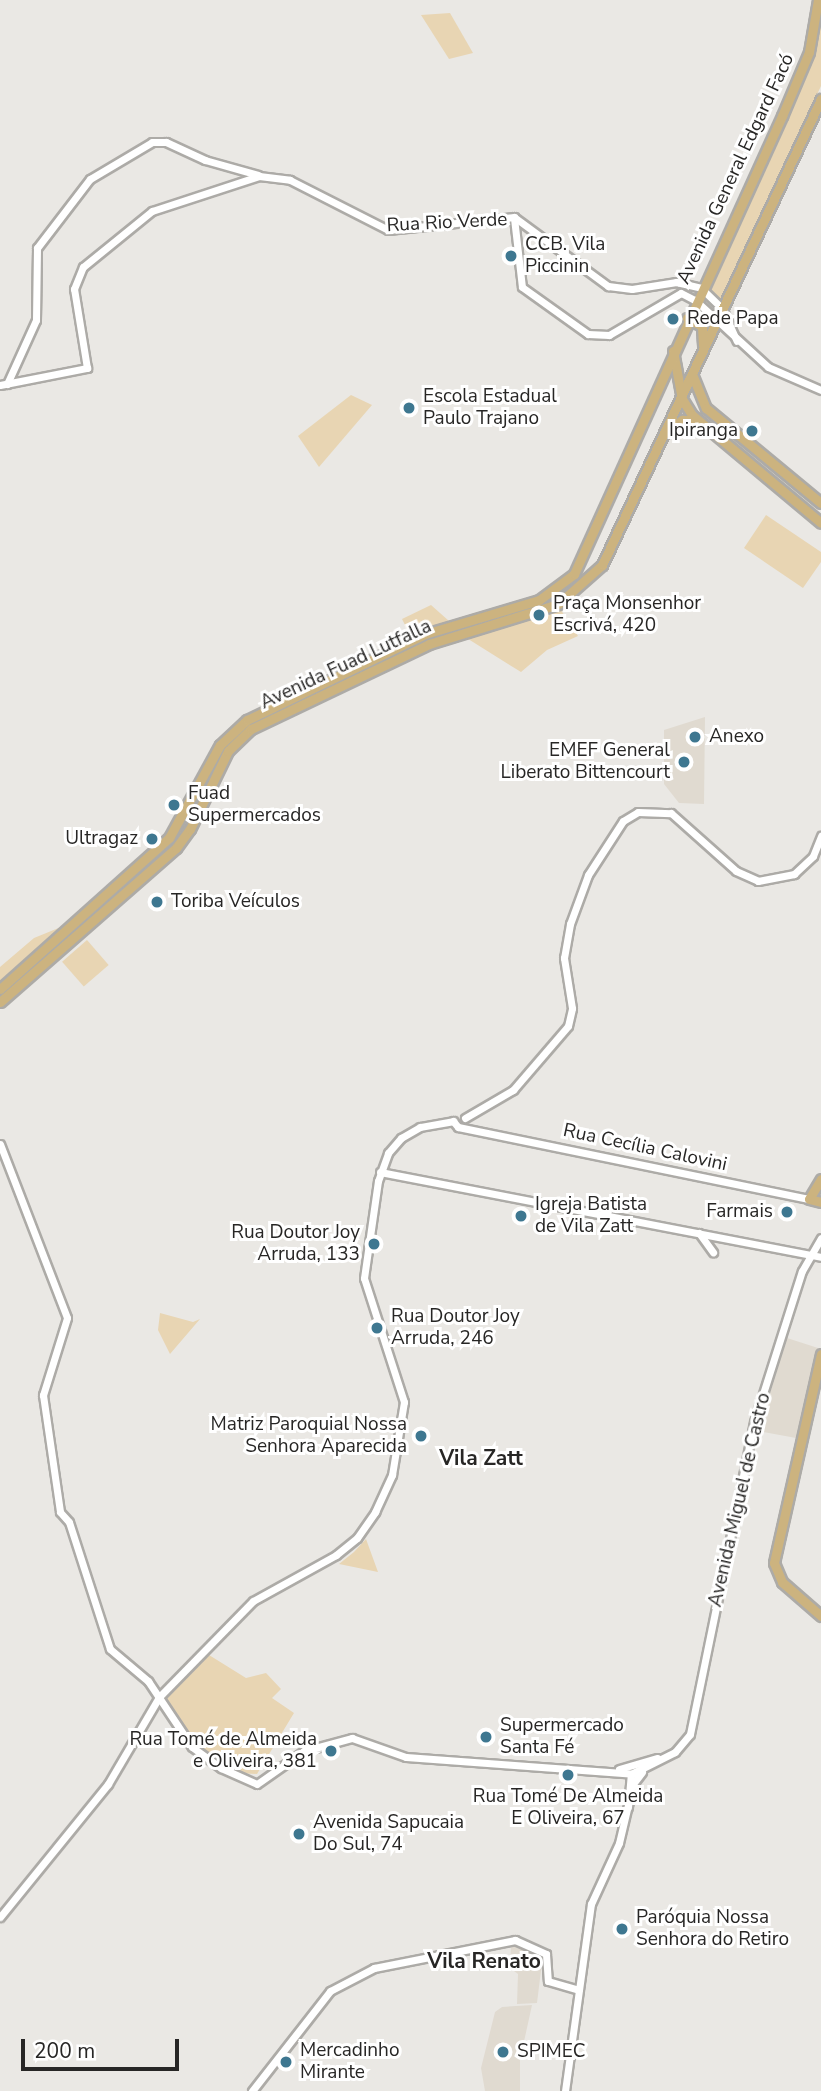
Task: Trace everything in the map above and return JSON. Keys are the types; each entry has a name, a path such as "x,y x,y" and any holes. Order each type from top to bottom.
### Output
{"main road":[{"name":"Avenida General Edgard Facó","path":"673,349 809,52 818,0"},
{"path":"821,99 692,374 705,408 821,503"},
{"path":"687,318 702,326 702,351"},
{"path":"673,349 682,399 697,420 821,523"},
{"name":"Avenida Fuad Lutfalla","path":"0,989 167,839 220,745 247,720 410,640 534,602 567,582 609,504 673,349"},
{"name":"Avenida Fuad Lutfalla","path":"0,1002 180,843 228,751 251,729 429,643 558,604 586,582 611,551 692,374"},
{"path":"667,432 682,420 697,420"},
{"path":"809,1199 821,1179"},
{"name":"Rua Cecília Calovini","path":"809,1199 821,1202"},
{"path":"821,1354 774,1563 782,1582 817,1608 821,1616"}],"street":[{"path":"4,384 36,320 34,275 40,242 90,179 146,144 166,142 259,176"},
{"path":"232,184 240,177 237,170"},
{"name":"Rua Rio Verde","path":"4,384 87,368 75,296 76,275 152,211 259,176 290,180 388,230 514,218 608,286 632,289 676,282 701,288"},
{"path":"514,218 522,287 588,334 608,335 681,293"},
{"path":"676,282 681,293 695,300 768,368 821,390"},
{"path":"701,288 722,308 737,341"},
{"path":"464,1122 513,1090 568,1026 572,1008 564,958 570,924 588,874 622,821 638,812 671,813 736,871 770,881 804,866 821,836"},
{"name":"Rua Cecília Calovini","path":"380,1172 394,1143 420,1127 453,1121 809,1199"},
{"path":"0,1144 67,1318 43,1395 60,1512 69,1522 110,1649 136,1667 192,1747 221,1768 257,1784 304,1751 352,1738 406,1758 500,1761 603,1772 638,1772"},
{"path":"0,1917 108,1784 159,1697 253,1601 316,1569 358,1538 392,1475 404,1402 364,1278 380,1172 699,1233 808,1257 821,1257"},
{"path":"699,1233 713,1252"},
{"name":"Avenida Miguel de Castro","path":"638,1772 681,1748 690,1734 754,1422 808,1257 821,1238"},
{"path":"603,1772 662,1758"},
{"path":"619,1769 638,1772"},
{"path":"565,2091 591,1904 618,1843 638,1772"},
{"path":"252,2091 324,1997 347,1979 383,1965 506,1940 543,1950 548,1981 579,1990"}],"shaded area":[{"path":"821,7 821,86 721,301 709,292 803,74"},
{"path":"450,13 473,53 449,59 421,15"},
{"path":"351,395 372,405 319,467 298,436"},
{"path":"766,515 821,552 821,562 803,588 744,548"},
{"path":"431,605 449,621 410,635 402,619"},
{"path":"559,607 578,636 547,650 521,672 465,637"},
{"name":"EMEF General Liberato Bittencourt","path":"705,717 704,804 679,803 664,784 664,730"},
{"path":"61,927 0,981 0,967 34,938"},
{"path":"87,940 109,965 84,987 62,962"},
{"path":"160,1313 193,1322 200,1319 170,1354 158,1330"},
{"path":"787,1338 818,1348 796,1438 758,1431"},
{"path":"366,1539 378,1572 339,1564 354,1552"},
{"path":"209,1655 246,1678 266,1673 281,1689 272,1698 294,1713 257,1774 237,1773 196,1747 165,1700"},
{"path":"518,1944 543,1954 537,2003 517,2004 518,1974 510,1968 511,1946"},
{"name":"SPIMEC","path":"532,2005 520,2060 520,2091 485,2091 481,2068 495,2012 502,2007"}],"place":[{"name":"CCB. Vila Piccinin","path":"511,256"},
{"name":"Rede Papa","path":"673,319"},
{"name":"Escola Estadual Paulo Trajano","path":"409,408"},
{"name":"Ipiranga","path":"752,431"},
{"name":"Praça Monsenhor Escrivá, 420","path":"539,615"},
{"name":"Anexo","path":"695,737"},
{"name":"EMEF General Liberato Bittencourt","path":"684,762"},
{"name":"Fuad Supermercados","path":"174,805"},
{"name":"Ultragaz","path":"152,839"},
{"name":"Toriba Veículos","path":"157,902"},
{"name":"Farmais","path":"787,1212"},
{"name":"Igreja Batista de Vila Zatt","path":"521,1216"},
{"name":"Rua Doutor Joy Arruda, 133","path":"374,1244"},
{"name":"Rua Doutor Joy Arruda, 246","path":"377,1328"},
{"name":"Matriz Paroquial Nossa Senhora Aparecida","path":"421,1436"},
{"name":"Supermercado Santa Fé","path":"486,1737"},
{"name":"Rua Tomé de Almeida e Oliveira, 381","path":"331,1751"},
{"name":"Rua Tomé De Almeida E Oliveira, 67","path":"568,1775"},
{"name":"Avenida Sapucaia Do Sul, 74","path":"299,1834"},
{"name":"Paróquia Nossa Senhora do Retiro","path":"622,1929"},
{"name":"SPIMEC","path":"503,2052"},
{"name":"Mercadinho Mirante","path":"286,2062"}],"district":[{"name":"Vila Zatt","path":"481,1458"},
{"name":"Vila Renato","path":"484,1961"}]}
